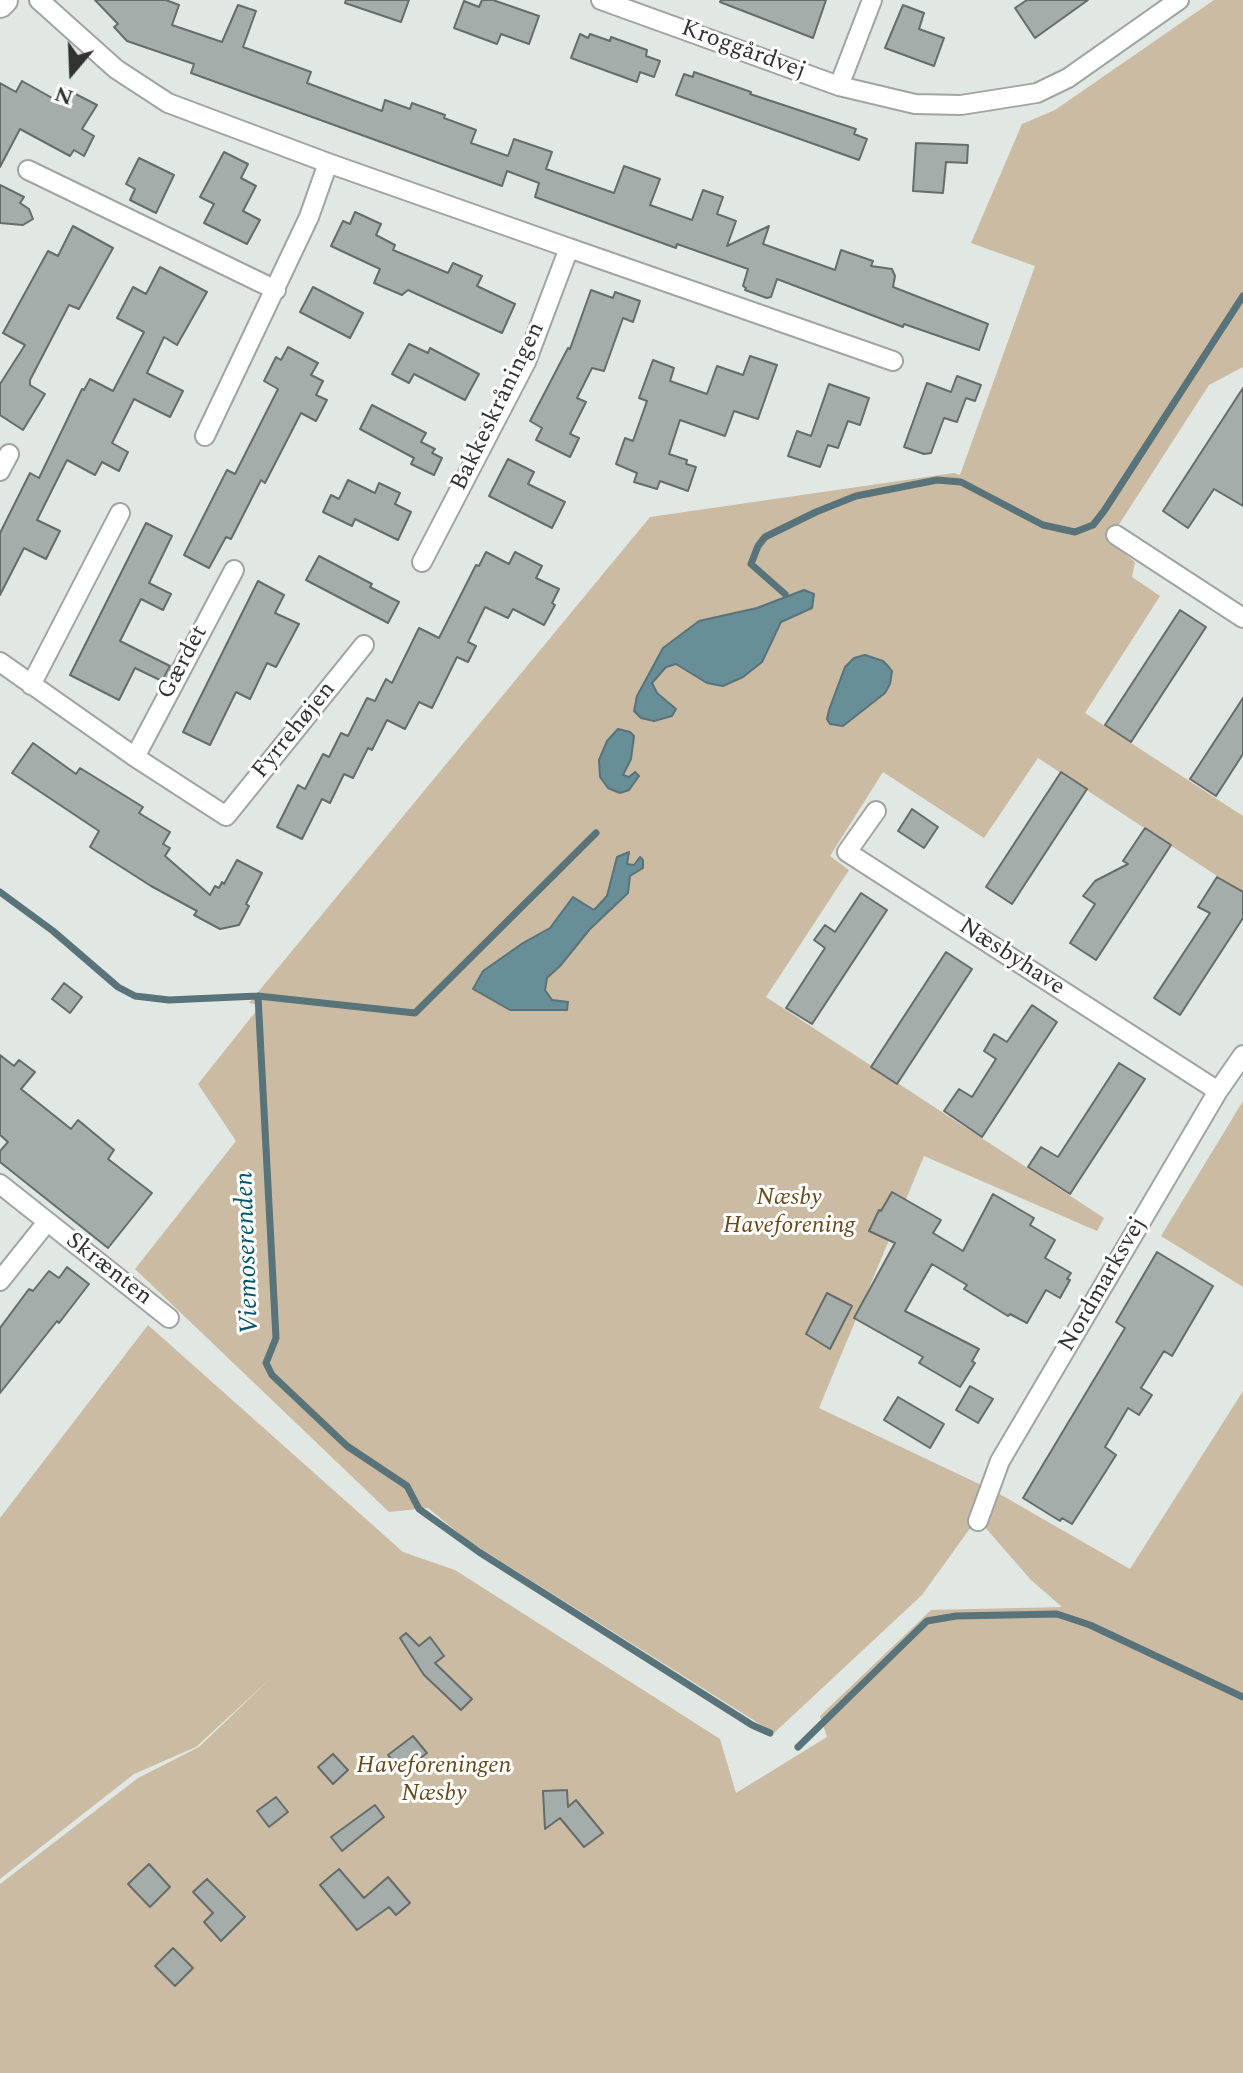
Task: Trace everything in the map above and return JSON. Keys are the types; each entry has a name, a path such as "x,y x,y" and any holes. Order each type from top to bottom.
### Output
{"street":[{"path":"39,0 116,69 168,103 328,163 893,361"},
{"name":"Kroggårdvej","path":"601,0 839,86 915,104 975,104 1037,93 1068,78 1179,0"},
{"path":"839,86 872,0"},
{"path":"205,436 309,217 328,163"},
{"path":"28,170 276,290"},
{"name":"Bakkeskråningen","path":"422,562 526,362 569,248"},
{"path":"0,471 9,454"},
{"path":"31,685 120,513"},
{"path":"1116,535 1243,618"},
{"name":"Gærdet","path":"135,757 234,570"},
{"name":"Fyrrehøjen","path":"135,757 226,816 364,645"},
{"path":"0,662 135,757"},
{"name":"Næsbyhave","path":"876,811 847,852 1218,1091"},
{"name":"Nordmarksvej","path":"978,1521 1000,1461 1218,1091 1243,1055"},
{"name":"Skrænten","path":"0,1184 169,1318"},
{"name":"Skrænten","path":"0,1281 47,1222"}],"green space":[{"path":"1214,0 1243,0 1243,367 1209,385 1118,526 1106,539 1135,562 1132,577 1160,596 1085,713 1243,816 1243,893 1038,758 984,838 883,772 830,856 849,870 766,997 1104,1218 1097,1231 924,1156 819,1408 996,1492 1130,1569 1243,1391 1243,2073 0,2073 0,1884 138,1778 199,1747 272,1677 196,1747 134,1774 0,1879 0,1518 148,1325 403,1552 455,1570 720,1739 736,1793 827,1737 820,1716 931,1610 1062,1607 1031,1580 984,1526 994,1495 922,1595 774,1733 467,1540 428,1508 389,1512 135,1269 236,1141 198,1084 261,1005 249,1003 650,517 954,473 960,475 1035,266 971,243 1022,124 1055,110","holes":["804,590 811,608 781,622 762,662 707,683 675,664 666,667 652,683 657,693 669,702 637,696 699,621 757,608","617,857 634,865 639,858 630,876 627,893 547,977 545,990 552,1000 567,1010 510,1010 483,971 523,943 594,910 607,896"]},
{"path":"1243,1101 1243,1287 1161,1236"}],"water":[{"path":"804,590 814,594 812,608 781,622 762,662 743,677 723,686 707,683 676,664 666,667 652,683 657,693 676,709 672,716 654,721 641,718 634,711 637,696 663,648 699,621 757,608"},
{"path":"865,655 888,666 892,671 890,684 885,693 843,726 830,724 827,719 829,710 845,667 854,658"},
{"path":"618,729 634,736 631,759 623,775 629,777 635,772 639,776 629,790 620,793 608,788 600,777 599,760 607,741"},
{"path":"629,852 627,864 634,865 640,857 643,868 630,876 628,893 590,929 547,978 545,990 552,1000 568,1002 567,1010 510,1010 473,989 483,971 550,928 573,897 594,910 607,896 617,857"}],"building":[{"path":"95,0 166,0 179,5 172,25 222,42 238,5 256,11 243,47 311,72 307,83 382,111 385,100 410,109 412,103 476,130 471,143 508,156 514,139 552,152 546,169 614,193 624,166 660,179 650,205 692,220 703,190 723,197 717,214 736,221 727,246 769,226 763,244 835,270 841,250 873,261 871,266 892,269 895,276 893,287 988,324 979,350 904,324 903,327 777,279 771,297 767,298 745,290 743,286 748,269 677,244 676,248 535,197 539,183 507,171 502,186 191,73 194,64 127,41 114,27 118,24"},
{"path":"346,0 409,0 401,22 345,3"},
{"path":"482,0 493,0 539,16 529,44 501,34 497,44 454,28 464,1 479,7"},
{"path":"721,0 826,0 813,38"},
{"path":"1027,0 1088,0 1035,38 1015,8"},
{"path":"903,5 924,13 919,29 944,38 934,66 885,48"},
{"path":"580,34 610,41 611,37 647,50 646,56 660,61 654,77 640,72 637,82 571,58"},
{"path":"694,72 856,129 854,134 867,139 859,160 676,95 684,74 693,77"},
{"path":"22,81 54,99 60,86 97,105 82,129 94,136 84,156 74,150 70,156 20,129 0,167 0,83 16,92"},
{"path":"916,143 968,145 967,163 946,162 943,193 913,191"},
{"path":"224,152 248,164 241,178 256,186 243,211 260,220 247,244 204,223 214,204 200,197"},
{"path":"139,158 174,175 156,213 130,200 135,189 126,184"},
{"path":"0,185 24,197 20,203 29,209 33,219 23,225 0,223"},
{"path":"355,212 381,224 376,235 395,245 393,250 448,273 453,263 482,276 477,286 515,304 502,333 408,290 402,295 374,283 380,269 331,246 343,221 350,224"},
{"path":"73,226 113,248 79,309 69,305 30,380 30,385 45,394 23,430 0,415 0,384 25,345 3,333 48,251 58,256"},
{"path":"160,267 207,292 177,345 164,337 147,373 183,391 170,417 134,399 112,443 128,452 119,471 102,462 95,475 67,460 37,520 60,531 46,559 24,548 0,595 0,533 30,473 39,478 82,389 90,379 113,391 144,332 117,318 133,287 146,294"},
{"path":"313,287 363,313 350,338 300,312"},
{"path":"591,290 613,298 615,292 640,301 633,322 623,318 604,371 592,368 577,398 586,402 570,434 579,438 570,457 536,440 542,428 530,421 570,349"},
{"path":"409,344 428,353 430,348 479,374 465,400 414,374 409,383 392,374"},
{"path":"288,347 318,363 311,375 323,381 316,395 327,400 316,421 301,413 265,483 261,480 231,539 226,537 209,568 184,555 227,470 235,474 278,389 264,381 276,357 281,360"},
{"path":"750,356 777,365 758,419 734,411 725,436 680,420 669,454 687,460 686,464 696,467 688,491 660,481 657,489 634,482 637,473 616,464 625,438 633,441 647,401 639,398 653,360 674,368 670,381 707,394 717,366 743,375"},
{"path":"957,376 981,385 975,401 966,398 957,422 944,418 931,453 924,454 904,447 927,383 951,392"},
{"path":"829,384 869,398 860,425 848,421 838,448 828,445 820,467 788,456 797,431 811,436"},
{"path":"1243,388 1243,506 1214,489 1188,528 1163,511"},
{"path":"372,405 426,433 421,442 435,449 432,453 442,458 434,475 411,464 414,458 360,429"},
{"path":"508,459 534,472 528,484 565,502 552,528 489,496"},
{"path":"348,480 375,493 379,483 400,493 395,504 411,512 398,540 355,519 352,526 323,512 331,495 339,499"},
{"path":"146,523 172,536 149,583 171,594 163,610 141,599 120,641 170,666 162,681 135,668 119,700 70,675"},
{"path":"486,552 509,564 515,552 542,566 536,578 559,589 552,603 555,605 544,625 513,609 508,618 485,607 468,642 476,646 468,662 457,657 432,708 419,702 405,729 387,720 353,778 344,774 330,803 322,799 302,839 277,827 298,785 305,789 323,754 329,757 341,733 348,736 367,698 375,701 386,679 392,683 419,628 439,638 476,565 479,566"},
{"path":"319,556 399,602 388,623 306,580"},
{"path":"258,581 284,595 275,613 299,624 276,667 267,663 250,699 236,692 210,745 183,732"},
{"path":"1180,610 1206,627 1131,742 1105,725"},
{"path":"1243,698 1243,754 1216,796 1190,779"},
{"path":"33,743 76,774 80,768 143,807 139,813 170,832 163,844 170,848 165,856 210,895 215,886 219,888 222,882 224,884 237,860 262,873 239,925 220,929 194,915 197,911 90,847 99,831 12,773"},
{"path":"1061,772 1087,789 1012,904 986,887"},
{"path":"912,809 938,827 924,848 898,831"},
{"path":"1145,828 1171,845 1096,960 1070,943 1095,904 1083,896 1095,881 1128,864 1123,861"},
{"path":"1217,877 1243,892 1243,918 1180,1015 1154,998 1210,913 1198,907"},
{"path":"861,893 887,910 812,1024 786,1008 825,948 814,940 825,925 835,932"},
{"path":"946,952 972,969 897,1084 871,1067"},
{"path":"64,983 82,997 70,1013 52,999"},
{"path":"1032,1005 1057,1022 982,1137 944,1111 959,1089 972,1097 996,1059 984,1051 994,1034 1007,1042"},
{"path":"0,1055 14,1066 19,1060 35,1072 21,1089 71,1129 78,1120 114,1150 108,1159 152,1193 108,1248 0,1162 0,1151 8,1142 0,1135"},
{"path":"1119,1063 1145,1079 1070,1194 1028,1167 1041,1147 1058,1157"},
{"path":"892,1192 941,1220 933,1233 963,1251 993,1194 1034,1218 1030,1225 1055,1240 1045,1258 1071,1273 1060,1298 1046,1290 1027,1323 1010,1314 1008,1316 964,1289 967,1285 932,1264 905,1311 979,1349 972,1361 975,1363 960,1387 919,1363 923,1357 854,1318 895,1243 869,1231"},
{"path":"1157,1252 1213,1286 1172,1356 1164,1351 1141,1388 1152,1395 1139,1415 1128,1408 1105,1447 1116,1455 1072,1524 1062,1518 1060,1521 1023,1498 1125,1328 1116,1322"},
{"path":"67,1267 89,1284 0,1393 0,1328 29,1289 33,1291 49,1271 59,1278"},
{"path":"827,1293 852,1306 830,1349 806,1334"},
{"path":"970,1386 993,1399 978,1423 956,1410"},
{"path":"898,1397 944,1424 930,1448 884,1420"},
{"path":"406,1633 419,1646 430,1637 444,1656 435,1663 472,1699 461,1710 424,1675 400,1638"},
{"path":"413,1736 427,1753 402,1772 388,1755"},
{"path":"333,1754 348,1770 333,1784 318,1767"},
{"path":"567,1790 568,1807 576,1800 603,1833 584,1847 560,1818 545,1829 543,1791"},
{"path":"276,1797 288,1812 269,1827 257,1811"},
{"path":"375,1805 384,1817 342,1851 331,1837"},
{"path":"149,1864 170,1887 150,1907 128,1884"},
{"path":"339,1869 364,1898 388,1877 410,1903 396,1915 389,1907 357,1930 320,1885"},
{"path":"207,1879 245,1917 221,1941 204,1922 213,1913 193,1892"},
{"path":"173,1948 193,1968 175,1986 155,1966"}],"waterway":[{"path":"785,594 751,564 758,546 765,537 856,496 937,480 961,482 1043,525 1075,532 1093,525 1243,296"},
{"path":"258,996 415,1013 596,833"},
{"name":"Viemoserenden","path":"0,892 53,931 118,987 135,996 169,1000 258,996 276,1338 266,1363 272,1375 347,1446 407,1486 419,1509 479,1552 752,1725 770,1733"},
{"name":"Viemoserenden","path":"798,1747 927,1621 956,1616 1057,1614 1090,1625 1243,1697"}],"park label":[{"name":"Næsby Haveforening","path":"789,1213"},
{"name":"Haveforeningen Næsby","path":"434,1781"}]}
